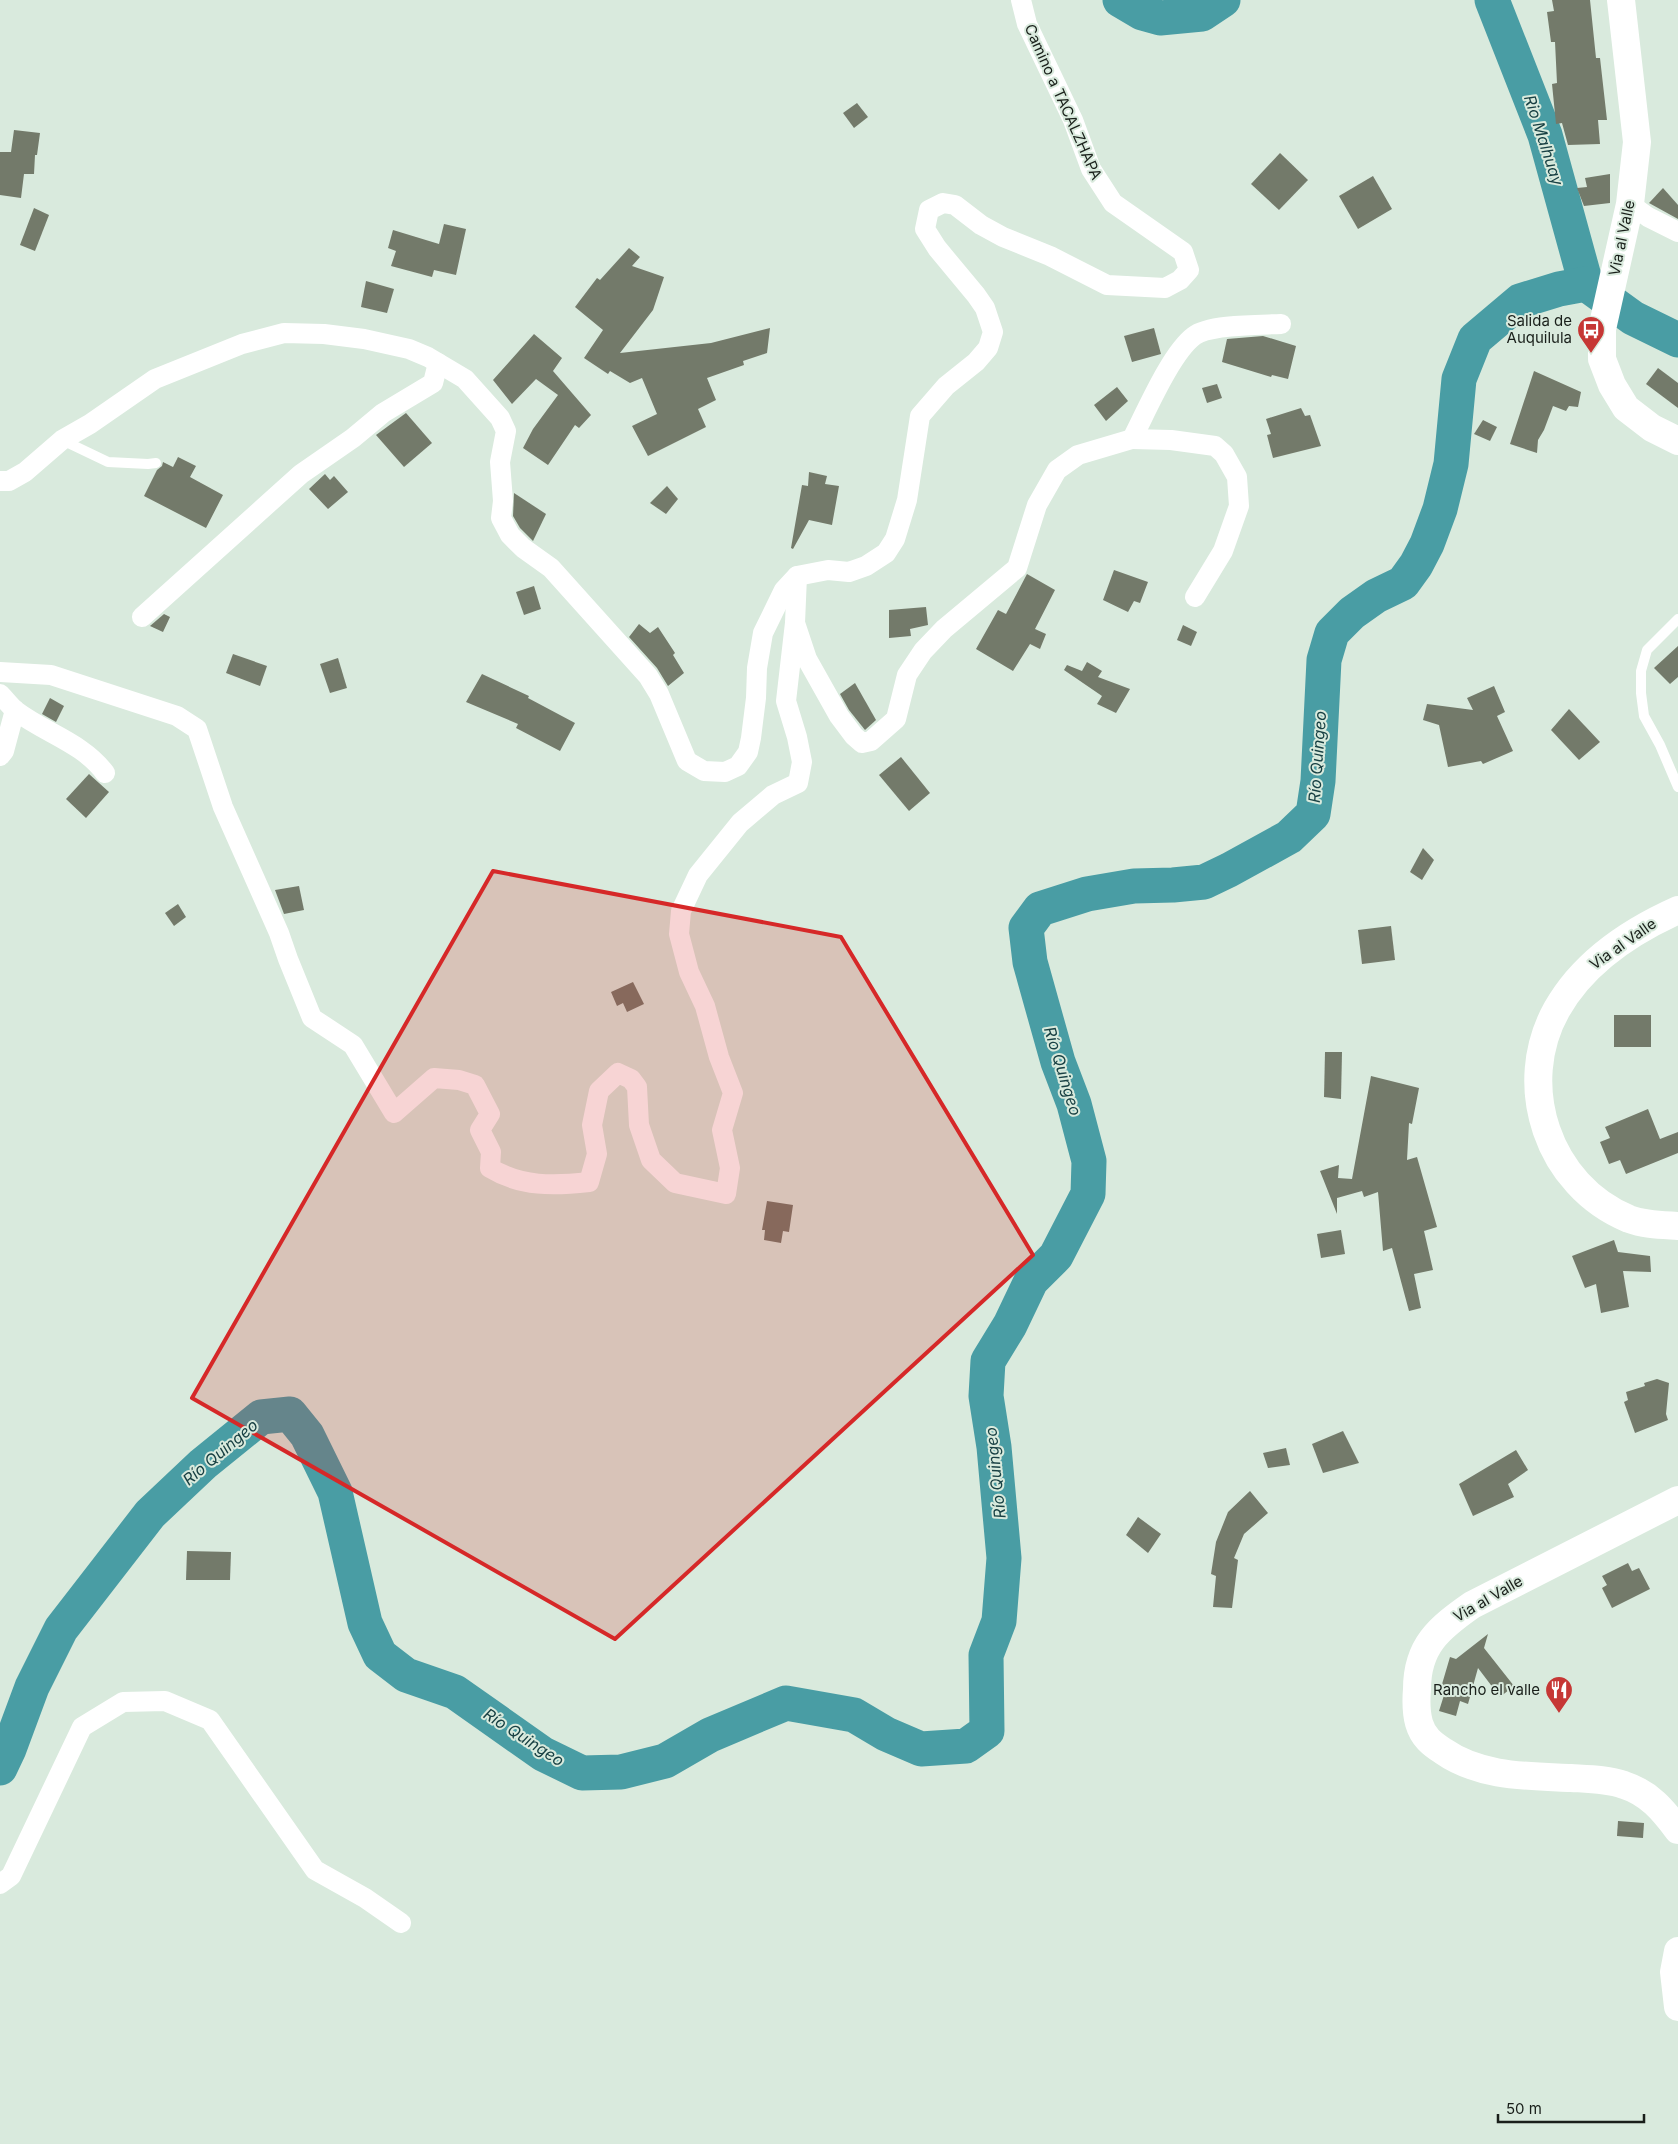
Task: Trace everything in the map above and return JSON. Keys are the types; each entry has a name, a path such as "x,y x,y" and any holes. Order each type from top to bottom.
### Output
{"main road":[{"name":"Via al Valle","path":"1621,0 1637,142 1629,212 1602,329 1602,359 1612,385 1626,408 1652,428 1678,441"},
{"name":"Via al Valle","path":"1678,910 1650,922 1597,960 1578,978 1556,1010 1540,1052 1538,1101 1552,1147 1569,1174 1597,1201 1629,1219 1652,1225 1678,1226"},
{"name":"Via al Valle","path":"1676,1506 1472,1605 1449,1621 1429,1640 1421,1661 1417,1682 1416,1705 1419,1724 1427,1740 1453,1758 1480,1770 1522,1776 1596,1779 1623,1784 1643,1793 1661,1807 1678,1830"},
{"path":"1678,1951 1674,1972 1678,2007"}],"street":[{"name":"Camino a TACALZHAPA","path":"797,576 828,570 849,572 866,566 886,553 896,539 907,500 920,416 946,386 976,362 988,348 993,332 984,308 976,295 936,248 925,229 929,210 943,203 955,205 981,225 1003,237 1050,256 1107,285 1165,288 1180,280 1189,270 1183,252 1112,203 1091,169 1073,120 1027,24 1021,0"},
{"path":"1629,212 1648,217 1678,232"},
{"path":"1132,439 1177,354 1194,335 1243,325 1281,324"},
{"path":"0,481 10,481 25,472 62,440 90,424 155,378 242,344 284,333 324,334 364,339 409,349 465,379 500,418 506,431 500,462 501,518 510,535 523,548 551,568 648,676 659,694 687,761 704,771 726,772 738,766 748,752 754,723 757,668 763,633 784,590 797,576"},
{"path":"142,617 300,474 353,438 383,413 433,383 438,363"},
{"path":"795,623 807,659 838,716 862,743 871,741 896,718 907,675 923,651 944,629 1017,568 1038,505 1057,470 1078,455 1132,439 1171,440 1215,446 1224,454 1237,477 1239,506 1223,550 1195,597"},
{"path":"0,672 51,675 178,716 197,729 223,807 276,925 312,1018 353,1045 394,1113 434,1078 459,1080 475,1085 490,1114 480,1130 491,1152 490,1168 504,1177 532,1184 562,1185 589,1182 597,1154 592,1125 599,1091 618,1073 631,1079 637,1087 639,1125 651,1160 675,1182 726,1194 730,1168 722,1130 733,1093 719,1057 705,1006 689,972 679,934 680,911 698,875 740,823 772,795 798,783 802,762 797,737 786,701 795,623 797,576"},
{"path":"0,694 15,710 96,760 105,773"},
{"path":"0,756 4,752 15,710"},
{"path":"0,1884 11,1876 82,1727 123,1702 165,1701 210,1720 245,1767 315,1870 365,1898 401,1923"}],"lane":[{"path":"62,440 108,462 156,463"},
{"path":"1678,618 1647,650 1641,672 1641,693 1644,716 1660,745 1678,787"}],"highlighted area":[{"path":"493,871 841,937 1033,1255 615,1639 192,1398"}],"building":[{"path":"1552,0 1590,0 1596,58 1600,58 1607,120 1598,120 1600,144 1568,145 1562,123 1556,124 1552,84 1557,83 1555,42 1551,42 1547,12 1554,11"},
{"path":"857,103 868,117 854,128 843,113"},
{"path":"14,130 40,133 37,155 35,155 34,174 24,174 21,198 0,195 0,152 11,152"},
{"path":"1280,153 1308,180 1279,210 1251,184"},
{"path":"1610,174 1610,203 1584,206 1577,188 1587,187 1585,178"},
{"path":"1373,176 1392,209 1358,229 1339,196"},
{"path":"1663,188 1678,205 1678,219 1649,203"},
{"path":"34,208 49,215 35,251 20,245"},
{"path":"444,224 466,229 456,275 434,270 432,277 391,266 396,251 388,248 393,230 439,244"},
{"path":"629,248 640,257 632,266 664,277 653,310 620,353 711,343 770,328 767,353 743,361 744,365 707,378 716,400 698,409 706,427 648,456 632,426 657,414 642,378 630,383 610,371 608,374 584,358 603,330 575,307 597,278 600,280"},
{"path":"366,281 394,289 387,313 361,307"},
{"path":"1154,328 1161,354 1132,362 1124,336"},
{"path":"534,334 562,358 553,371 591,415 579,428 575,425 548,465 523,448 533,429 558,395 536,379 512,404 493,380"},
{"path":"1263,336 1296,346 1288,379 1272,375 1271,377 1222,362 1227,339"},
{"path":"1658,368 1678,383 1678,408 1646,384"},
{"path":"1534,371 1581,392 1578,407 1569,406 1566,411 1553,406 1538,440 1537,453 1510,444"},
{"path":"1217,384 1222,398 1207,403 1202,388"},
{"path":"1117,387 1128,401 1106,421 1094,405"},
{"path":"1301,408 1305,416 1310,415 1321,446 1273,458 1267,435 1271,434 1266,419"},
{"path":"406,413 432,443 404,467 376,435"},
{"path":"1483,420 1497,427 1490,441 1474,434"},
{"path":"178,457 196,466 190,477 223,495 206,528 144,496 163,462 173,467"},
{"path":"809,472 827,476 825,484 839,486 832,525 809,520 793,549 791,548 802,485 808,486"},
{"path":"325,474 330,480 334,476 348,492 328,509 309,489"},
{"path":"667,486 678,499 666,514 650,503"},
{"path":"514,493 546,514 533,541 520,528 513,516"},
{"path":"1114,570 1148,582 1140,603 1134,601 1128,612 1103,600"},
{"path":"1027,574 1055,590 1035,629 1046,634 1040,649 1030,644 1013,671 976,649 998,610 1006,614"},
{"path":"534,586 541,609 524,615 516,592"},
{"path":"926,607 928,625 910,629 911,636 889,638 889,610"},
{"path":"164,614 170,617 163,632 150,626"},
{"path":"639,624 650,633 658,627 675,653 673,655 684,673 668,686 657,668 629,637"},
{"path":"1183,625 1197,632 1191,646 1177,640"},
{"path":"1678,646 1678,677 1670,684 1654,668"},
{"path":"233,654 267,666 260,686 226,673"},
{"path":"338,658 347,688 330,693 320,664"},
{"path":"1087,662 1102,671 1098,677 1130,689 1116,713 1097,704 1102,696 1064,670 1067,665 1082,671"},
{"path":"482,674 529,696 528,698 575,723 560,751 516,728 518,724 466,702"},
{"path":"855,683 876,720 865,730 849,710 840,694"},
{"path":"1494,686 1505,712 1497,716 1513,751 1483,764 1481,761 1448,767 1439,725 1423,720 1427,704 1473,710 1467,698"},
{"path":"50,698 64,706 56,722 42,714"},
{"path":"1569,709 1600,742 1579,760 1551,730"},
{"path":"901,757 930,793 909,811 879,775"},
{"path":"89,774 109,792 86,818 66,799"},
{"path":"1423,848 1434,860 1422,880 1410,872"},
{"path":"299,886 304,910 284,914 275,890"},
{"path":"178,904 186,917 174,926 165,913"},
{"path":"1391,926 1395,960 1362,964 1358,930"},
{"path":"633,982 644,1004 627,1012 623,1003 617,1006 611,992"},
{"path":"1614,1015 1651,1015 1651,1047 1614,1047"},
{"path":"1325,1052 1342,1052 1341,1099 1324,1097"},
{"path":"1371,1076 1419,1088 1412,1124 1409,1123 1407,1160 1417,1157 1437,1227 1424,1231 1433,1270 1414,1274 1421,1308 1409,1311 1392,1248 1383,1251 1378,1192 1364,1197 1362,1191 1337,1198 1337,1214 1320,1171 1339,1165 1338,1178 1352,1179"},
{"path":"1648,1109 1660,1139 1678,1132 1678,1153 1626,1174 1620,1160 1609,1164 1600,1142 1610,1138 1605,1127"},
{"path":"767,1201 793,1205 789,1232 783,1231 781,1243 764,1240 765,1230 762,1230"},
{"path":"1341,1230 1345,1254 1321,1258 1317,1234"},
{"path":"1614,1240 1618,1252 1650,1256 1651,1272 1623,1271 1629,1307 1601,1313 1596,1284 1585,1288 1572,1256"},
{"path":"1657,1379 1669,1383 1666,1414 1668,1420 1635,1433 1624,1402 1628,1400 1626,1392 1645,1386 1644,1383"},
{"path":"1343,1431 1359,1463 1323,1473 1312,1444"},
{"path":"1286,1448 1290,1465 1268,1468 1263,1453"},
{"path":"1516,1450 1528,1470 1508,1484 1514,1497 1473,1516 1459,1484"},
{"path":"1250,1491 1268,1513 1244,1534 1234,1558 1238,1560 1232,1608 1213,1607 1216,1576 1211,1574 1216,1542 1228,1512"},
{"path":"1138,1517 1161,1534 1148,1553 1126,1535"},
{"path":"187,1551 231,1552 230,1580 186,1580"},
{"path":"1628,1563 1632,1571 1639,1568 1650,1589 1612,1608 1602,1588 1607,1585 1602,1576"},
{"path":"1488,1634 1484,1648 1514,1686 1500,1697 1478,1668 1468,1704 1460,1701 1456,1716 1439,1711 1445,1692 1440,1691 1450,1657 1456,1659"},
{"path":"1618,1821 1644,1823 1643,1838 1617,1836"}],"waterway":[{"name":"Rio Malhuay","path":"1120,0 1142,13 1160,18 1202,14 1223,0"},
{"name":"Rio Malhuay","path":"1492,0 1545,135 1586,284"},
{"name":"Río Quingeo","path":"0,1768 32,1687 61,1629 150,1514 203,1464 261,1417 290,1414 307,1435 335,1492 365,1623 380,1655 406,1675 455,1692 543,1754 582,1773 621,1772 665,1761 710,1735 786,1703 854,1715 886,1734 921,1749 966,1746 987,1731 986,1655 999,1621 1004,1558 994,1447 986,1396 988,1361 1010,1325 1031,1281 1056,1256 1088,1194 1089,1161 1074,1104 1058,1062 1030,962 1026,928 1040,909 1087,894 1134,886 1204,882 1289,837 1313,814 1318,781 1324,660 1332,633 1352,613 1376,596 1403,583 1416,565 1427,544 1440,509 1451,464 1459,379 1475,339 1520,301 1559,289 1586,284 1633,318 1678,340"}],"place":[{"name":"Salida de Auquilula","path":"1591,354"},
{"name":"Rancho el valle","path":"1559,1714"}]}
